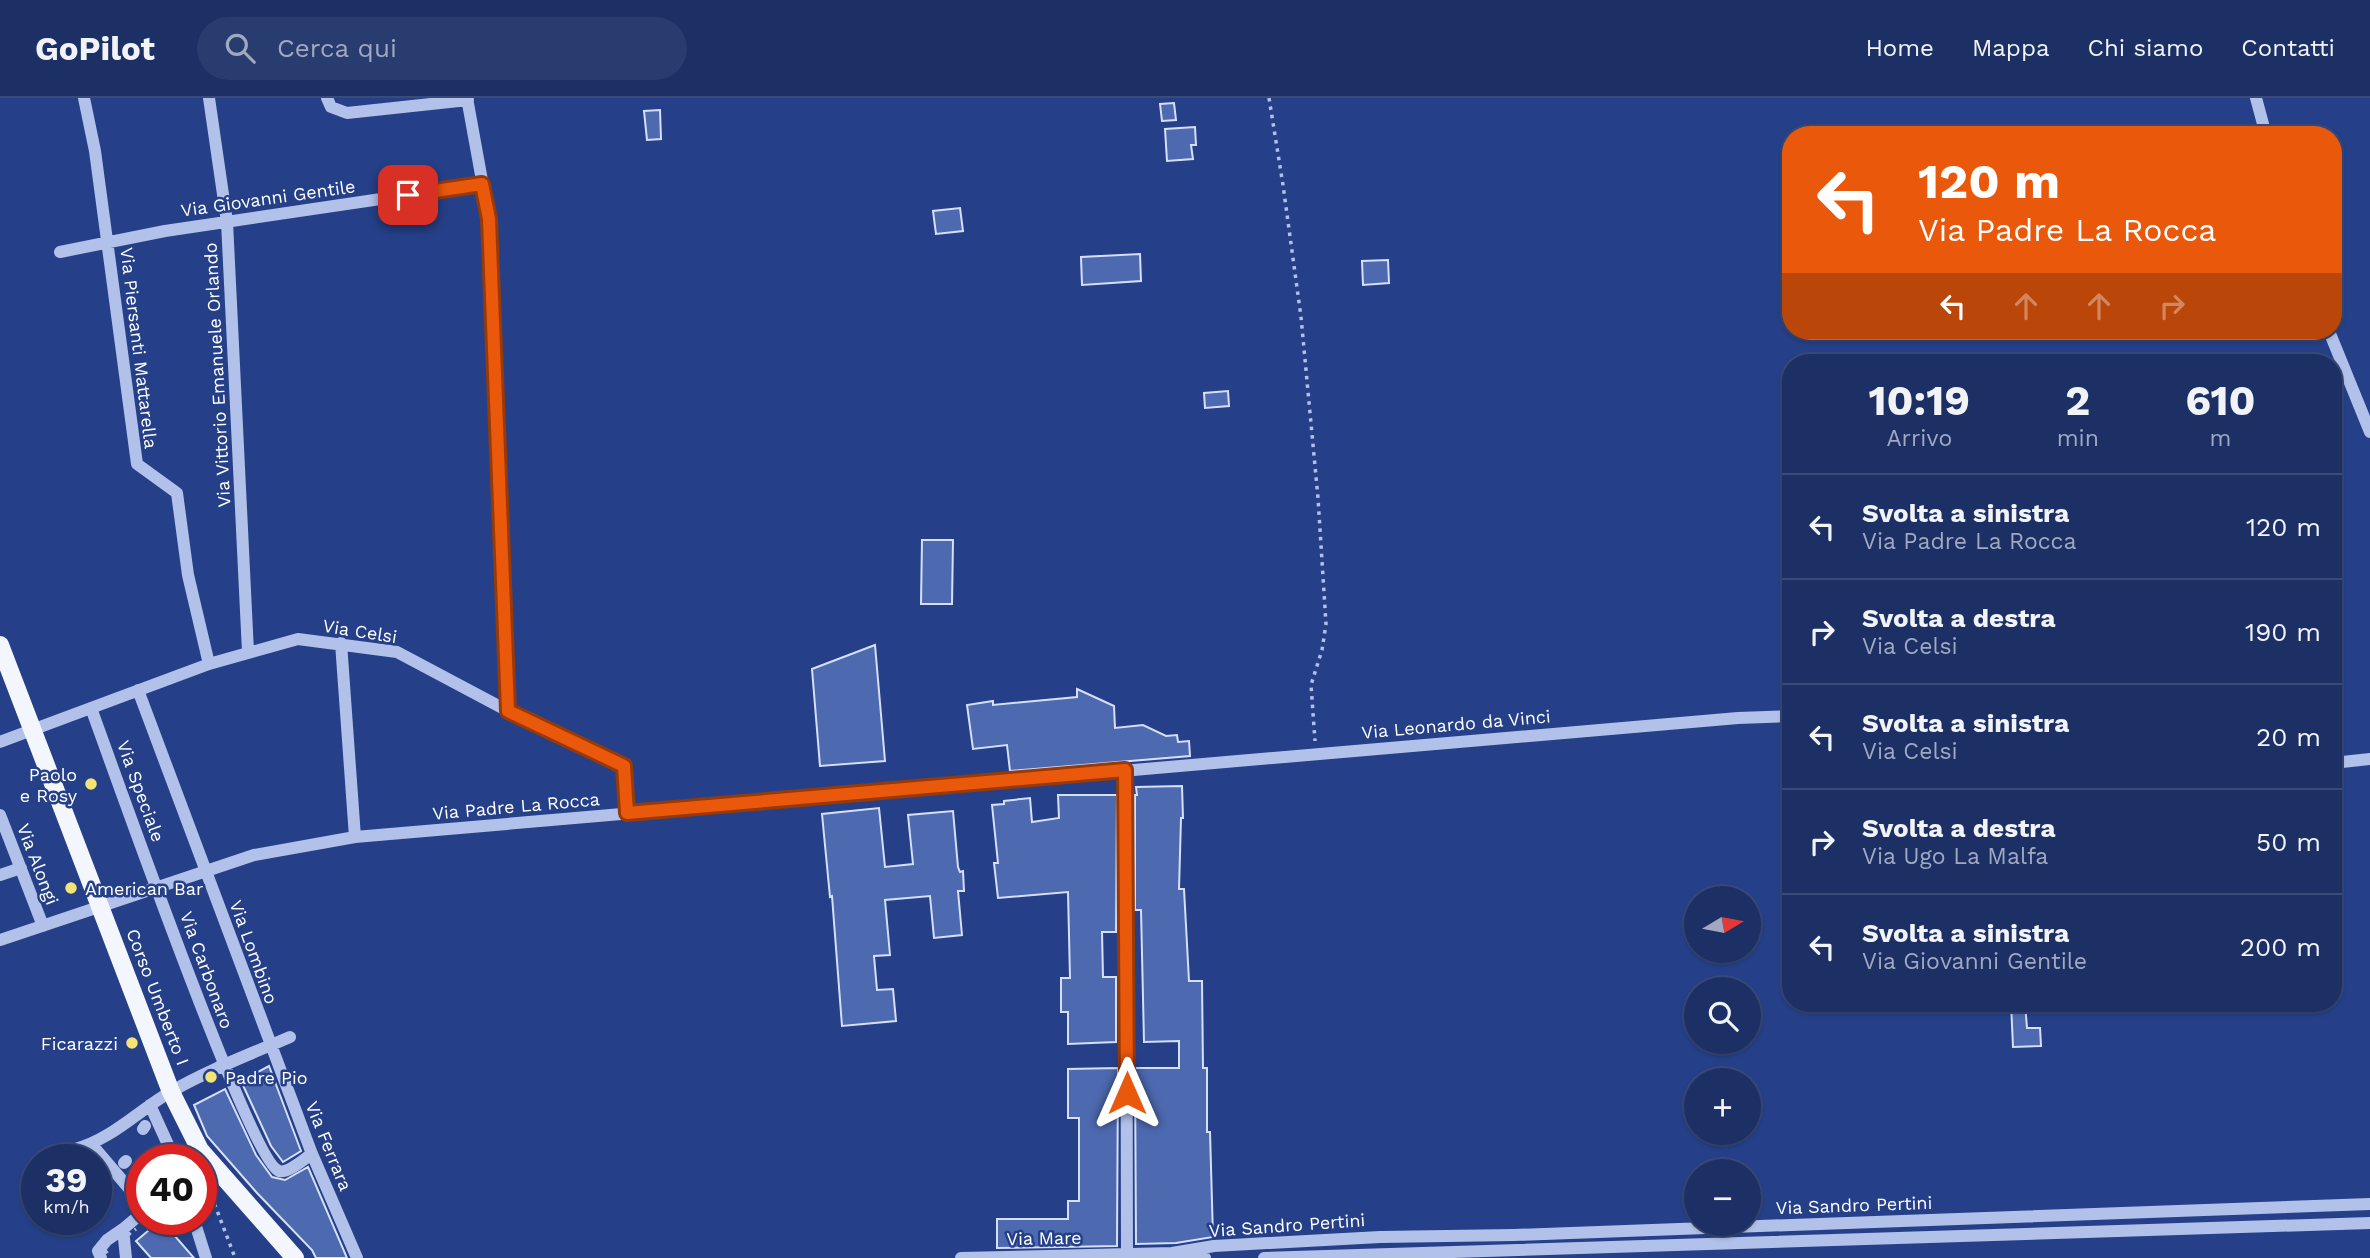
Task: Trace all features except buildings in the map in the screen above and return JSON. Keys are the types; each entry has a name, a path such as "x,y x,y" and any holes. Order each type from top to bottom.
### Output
{"main road":[{"name":"Corso Umberto I","path":"0,645 171,1092 200,1150 295,1258"}],"street":[{"name":"Via Piersanti Mattarella","path":"83,98 95,151 137,464 177,493 188,575 209,664"},
{"name":"Via Vittorio Emanuele Orlando","path":"209,98 227,222 248,652"},
{"path":"327,98 331,107 347,113 467,99 489,219 508,711"},
{"path":"2256,98 2264,126"},
{"name":"Via Giovanni Gentile","path":"60,252 227,222 482,184"},
{"path":"2342,363 2370,432"},
{"name":"Via Celsi","path":"0,742 248,652 298,639 341,643 397,652 508,711 624,766 627,813"},
{"path":"341,643 355,838"},
{"name":"Via Lombino","path":"138,690 270,1046"},
{"name":"Via Speciale","path":"91,708 157,887"},
{"name":"Via Leonardo da Vinci","path":"1125,770 1782,716"},
{"path":"2342,762 2370,759"},
{"path":"1125,770 1127,1254"},
{"name":"Via Padre La Rocca","path":"0,940 254,855 355,838 1125,770"},
{"name":"Via Alongi","path":"0,815 43,926"},
{"path":"0,875 21,868"},
{"name":"Via Carbonaro","path":"157,887 223,1065 274,1167 285,1171 312,1154"},
{"path":"94,1144 119,1133 150,1105 171,1092 223,1065 290,1037"},
{"name":"Via Ferrara","path":"270,1046 312,1154 357,1258"},
{"path":"150,1105 148,1124 154,1144"},
{"path":"112,1160 126,1176"},
{"name":"Via Sandro Pertini","path":"1127,1254 1172,1252 1214,1246 1380,1237 1514,1235 2370,1204"},
{"path":"2164,1211 2165,1230"},
{"name":"Via Sandro Pertini","path":"1264,1258 1514,1255 2370,1223"},
{"path":"103,1255 98,1251 107,1240 126,1233"},
{"path":"126,1258 127,1235"},
{"path":"199,1235 206,1258"},
{"path":"1514,1235 1514,1255"},
{"path":"1380,1237 1381,1256"},
{"name":"Via Sandro Pertini","path":"1172,1252 1205,1258"},
{"name":"Via Mare","path":"961,1258 1127,1254"}],"path":[{"path":"1269,98 1301,317 1318,498 1326,624 1322,650 1311,685 1317,754"},
{"path":"217,1210 234,1255"}],"place":[{"name":"Paolo e Rosy","path":"91,784"},
{"name":"American Bar","path":"71,888"},
{"name":"Ficarazzi","path":"132,1043"},
{"name":"Padre Pio","path":"211,1077"}],"route":[{"path":"408,195 482,184 489,219 508,711 624,766 627,813 1125,770 1127,1093"}]}
